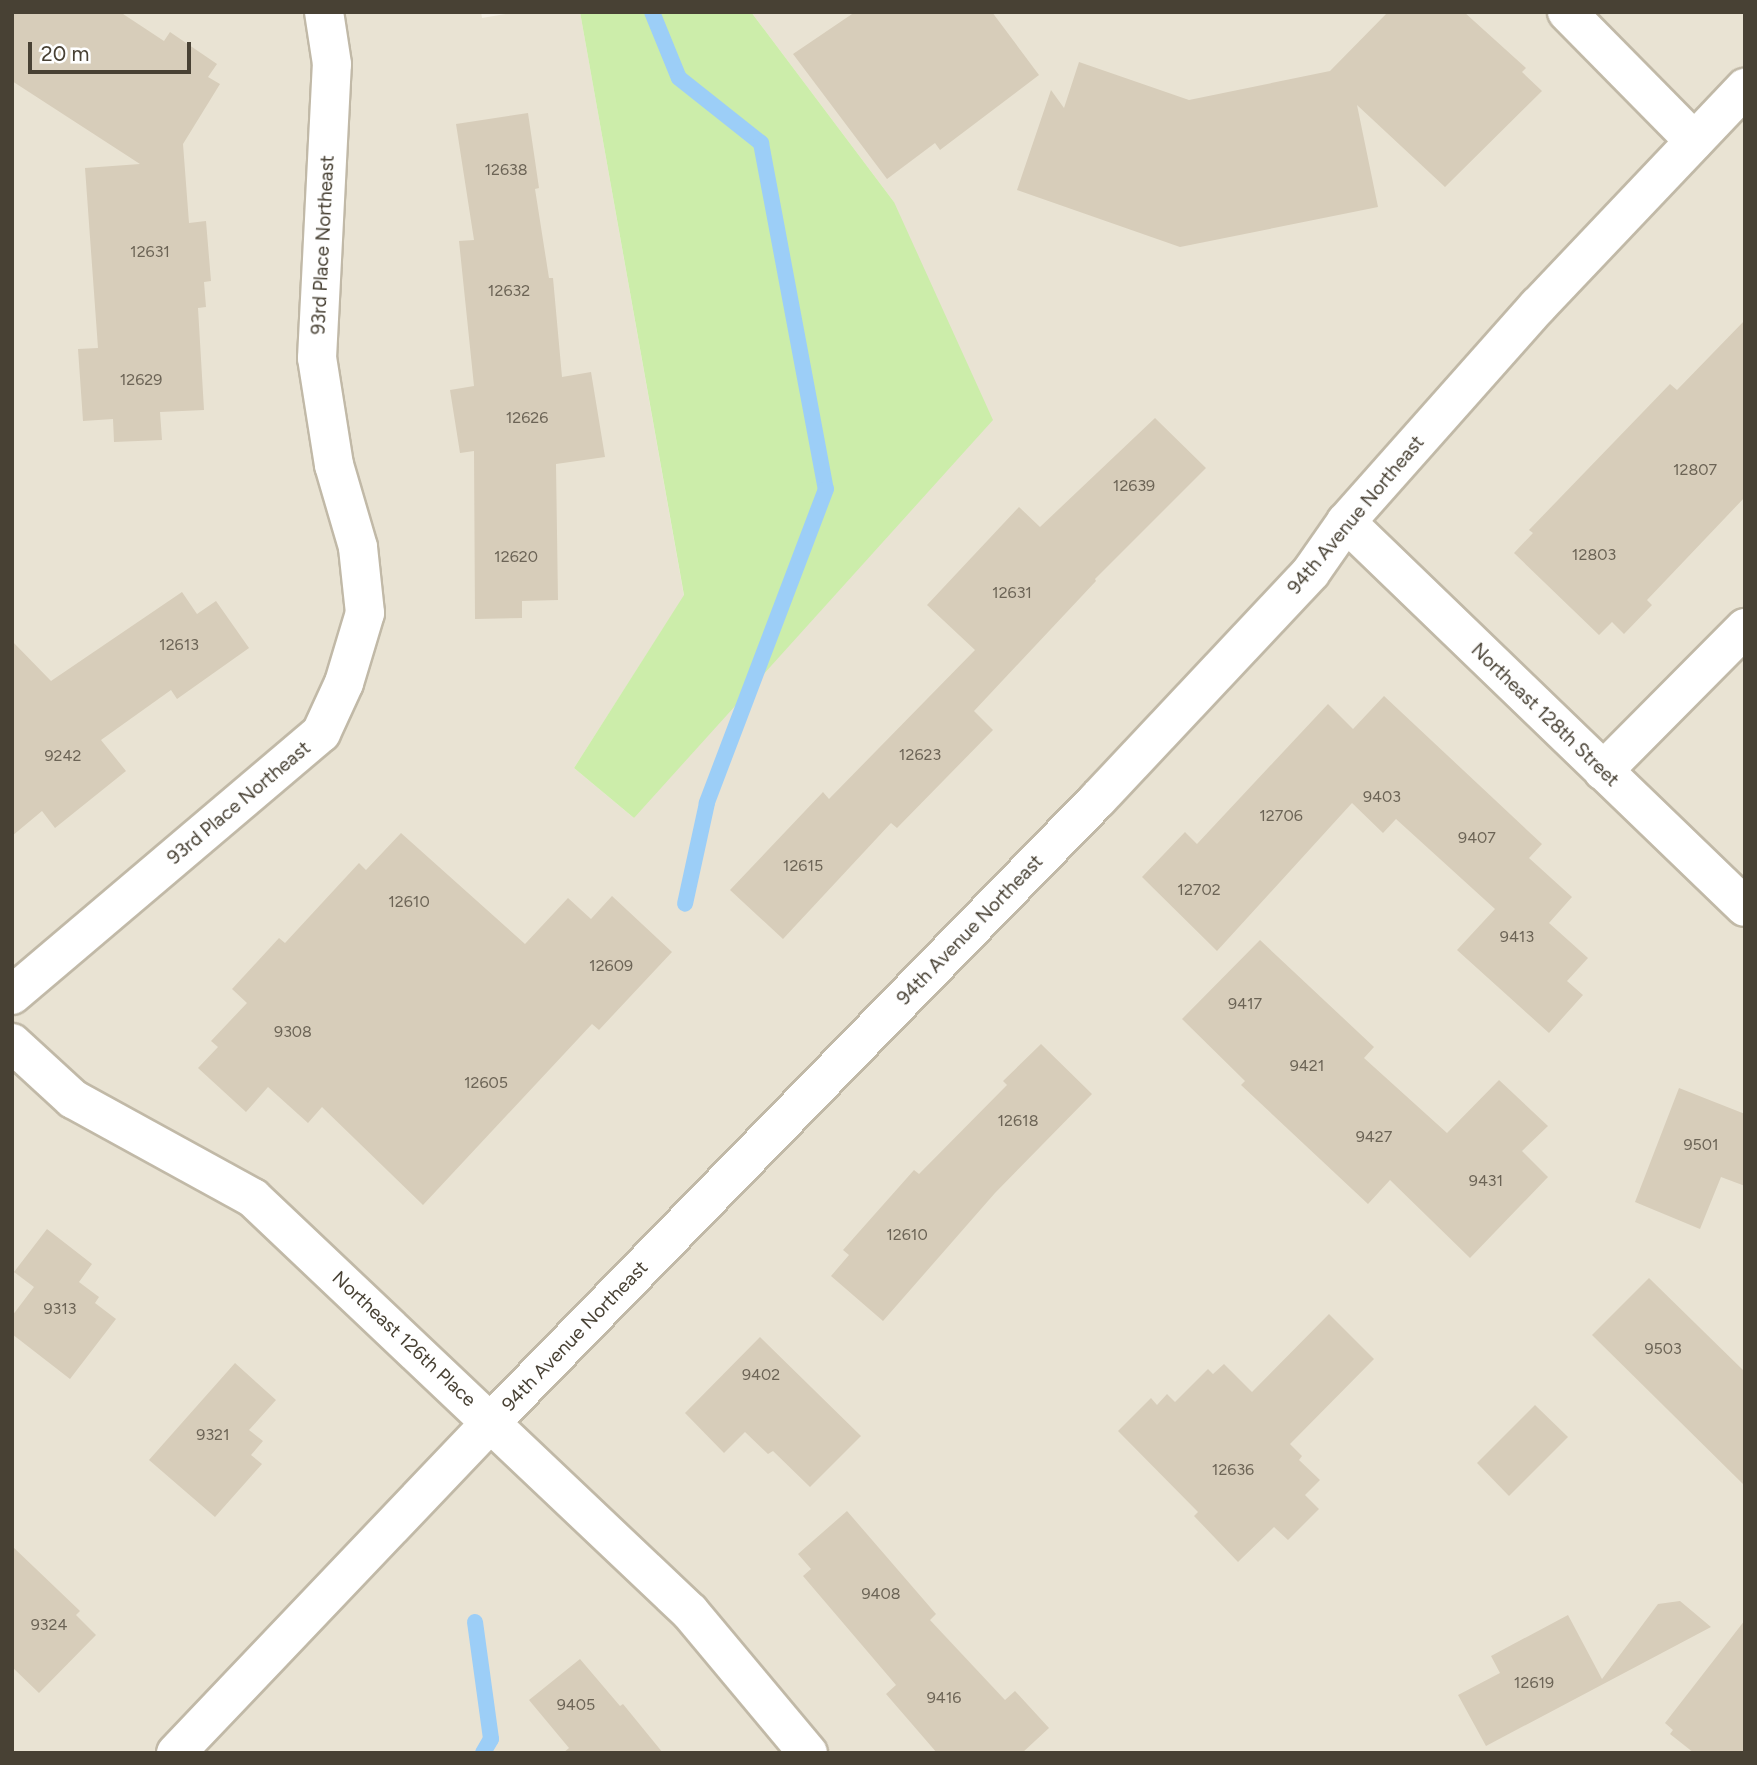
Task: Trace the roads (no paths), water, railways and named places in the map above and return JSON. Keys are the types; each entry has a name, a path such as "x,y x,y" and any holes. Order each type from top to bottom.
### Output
{"street":[{"name":"93rd Place Northeast","path":"12,995 321,733 344,683 365,613 359,547 334,465 317,358 332,64 324,12"},
{"path":"1567,12 1694,141"},
{"name":"94th Avenue Northeast","path":"176,1753 492,1421 1098,799 1311,572 1346,522 1538,306 1745,88"},
{"name":"Northeast 128th Street","path":"1346,522 1745,907"},
{"path":"1603,771 1745,628"},
{"name":"Northeast 126th Place","path":"12,1043 73,1099 253,1198 492,1421 690,1612 808,1753"}],"waterway":[{"path":"652,12 679,78 761,143 826,489 707,803 685,904"},
{"path":"475,1622 491,1739 483,1753"}]}
